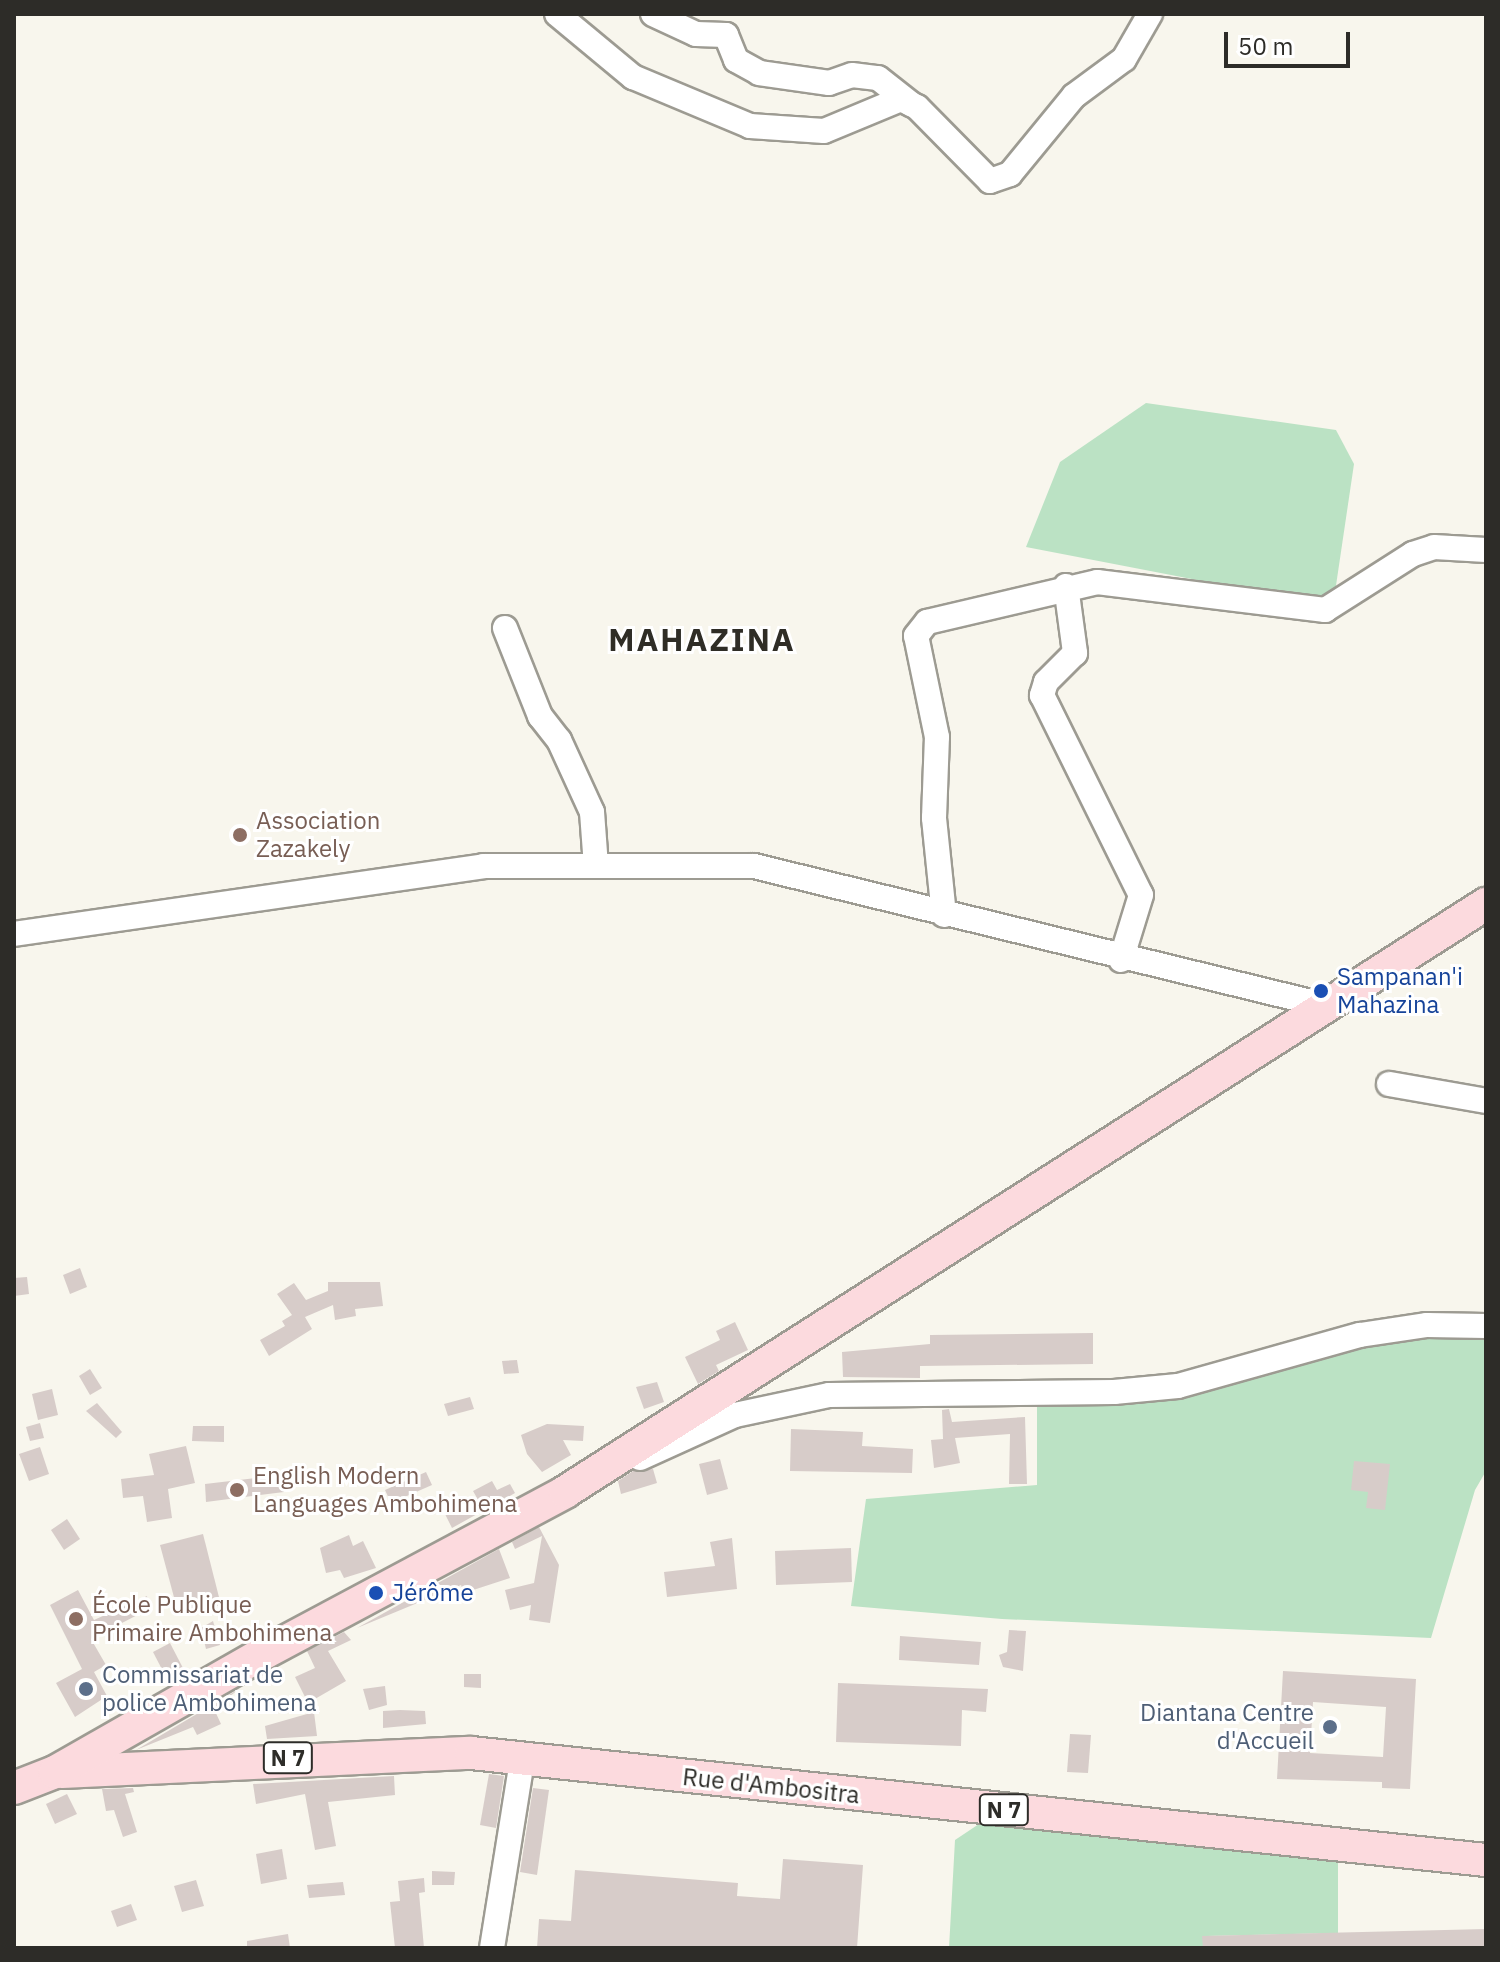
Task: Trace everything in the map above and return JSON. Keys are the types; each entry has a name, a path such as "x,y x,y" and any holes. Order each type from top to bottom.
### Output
{"main road":[{"path":"55,1772 264,1653 565,1492 1323,1005 1486,904"},
{"name":"Rue d'Ambositra","path":"55,1772 424,1753 522,1760 1486,1860"},
{"name":"N 7","path":"14,1788 55,1772"}],"street":[{"path":"557,14 633,77 750,126 824,131 884,102 901,99 911,104"},
{"path":"653,14 696,34 726,35 736,60 759,73 829,83 852,75 878,78 911,104 990,181 1010,174 1074,96 1124,59 1150,14"},
{"path":"944,915 934,818 937,737 916,636 927,622 1066,586 1132,584 1325,610 1413,554 1434,547 1486,550"},
{"path":"1066,586 1075,653 1046,682 1042,695 1141,895 1121,960"},
{"path":"505,628 540,716 559,740 592,812 596,866"},
{"path":"14,934 483,866 754,866 1121,960 1323,1005"},
{"path":"1389,1084 1486,1101"},
{"path":"565,1492 735,1415 829,1395 1075,1394 1162,1387 1360,1335 1427,1325 1486,1326"},
{"path":"492,1948 522,1760"}],"green space":[{"path":"1146,403 1336,430 1354,464 1334,599 1316,603 1026,547 1060,462"},
{"path":"1486,1326 1486,1471 1475,1490 1431,1638 1002,1619 851,1606 866,1499 1037,1485 1037,1394 1114,1392 1360,1335"},
{"path":"982,1822 1338,1860 1338,1933 1207,1936 1206,1948 949,1948 955,1840"}],"building":[{"path":"80,1268 87,1287 70,1294 63,1275"},
{"path":"27,1277 29,1294 14,1296 14,1278"},
{"path":"328,1282 380,1282 383,1306 355,1309 356,1316 335,1320 333,1305 305,1317 312,1329 269,1356 260,1340 285,1326 282,1321 292,1315 277,1294 294,1283 306,1300 328,1291"},
{"path":"735,1322 748,1350 716,1365 719,1371 698,1384 685,1357 720,1340 716,1331"},
{"path":"1093,1333 1093,1364 920,1366 920,1378 843,1377 842,1352 930,1344 930,1335"},
{"path":"517,1360 519,1373 504,1374 502,1361"},
{"path":"90,1369 102,1388 90,1395 79,1376"},
{"path":"657,1382 664,1402 644,1409 636,1387"},
{"path":"52,1389 58,1415 38,1420 32,1394"},
{"path":"470,1397 474,1409 448,1416 444,1404"},
{"path":"97,1403 122,1432 116,1438 86,1411"},
{"path":"949,1409 952,1422 1025,1417 1027,1484 1009,1484 1010,1434 955,1438 960,1463 934,1468 931,1440 943,1439 942,1410"},
{"path":"40,1423 44,1438 30,1441 26,1427"},
{"path":"547,1424 584,1426 583,1441 563,1440 571,1455 542,1472 527,1454 521,1435"},
{"path":"193,1426 224,1426 224,1442 192,1441"},
{"path":"791,1429 863,1432 862,1446 913,1449 912,1473 790,1471"},
{"path":"186,1446 195,1483 168,1489 172,1518 147,1522 143,1496 123,1498 121,1479 154,1475 149,1454"},
{"path":"40,1447 49,1474 29,1481 19,1454"},
{"path":"720,1459 728,1489 707,1495 699,1464"},
{"path":"1354,1461 1390,1464 1385,1510 1366,1508 1368,1492 1351,1490"},
{"path":"653,1469 657,1483 621,1494 618,1481 633,1471"},
{"path":"426,1472 432,1485 391,1503 385,1490"},
{"path":"282,1475 284,1492 206,1502 205,1484"},
{"path":"492,1481 497,1490 510,1484 515,1493 452,1528 444,1512 477,1498 473,1491"},
{"path":"67,1519 80,1539 64,1550 51,1530"},
{"path":"539,1527 559,1565 550,1623 529,1620 531,1605 510,1610 505,1590 534,1583 542,1536 515,1549 512,1542"},
{"path":"203,1534 221,1605 179,1616 160,1545"},
{"path":"349,1535 353,1546 363,1541 376,1568 344,1578 340,1570 326,1573 320,1548"},
{"path":"732,1538 737,1589 667,1597 664,1572 715,1566 710,1542"},
{"path":"851,1548 852,1582 776,1585 775,1551"},
{"path":"499,1549 510,1578 464,1593 461,1585 357,1628"},
{"path":"78,1590 94,1620 147,1596 149,1609 91,1639 106,1665 94,1672 107,1696 75,1717 56,1683 82,1669 50,1605"},
{"path":"213,1621 220,1645 206,1649 201,1628"},
{"path":"1009,1630 1026,1631 1023,1671 1003,1667 999,1655 1007,1652"},
{"path":"344,1632 351,1640 328,1651 346,1681 308,1703 295,1677 315,1668 307,1651"},
{"path":"900,1636 981,1642 979,1665 899,1660"},
{"path":"170,1643 184,1670 167,1679 153,1652"},
{"path":"1283,1671 1416,1679 1410,1789 1382,1788 1382,1782 1277,1779","holes":["1313,1702 1386,1707 1383,1757 1310,1753"]},
{"path":"464,1674 481,1674 481,1688 464,1687"},
{"path":"838,1683 988,1689 986,1712 962,1710 961,1746 836,1742"},
{"path":"385,1686 387,1705 369,1710 363,1689"},
{"path":"239,1689 214,1709 221,1724 197,1735 193,1727 136,1750"},
{"path":"383,1711 425,1711 426,1724 383,1728"},
{"path":"314,1712 317,1736 267,1739 265,1726"},
{"path":"1070,1734 1091,1735 1088,1773 1067,1772"},
{"path":"489,1774 504,1776 496,1828 480,1825"},
{"path":"394,1776 395,1795 328,1802 336,1846 315,1850 305,1794 256,1804 253,1784"},
{"path":"133,1788 134,1792 125,1794 137,1832 123,1837 114,1810 106,1811 102,1789"},
{"path":"533,1788 549,1790 537,1875 520,1872"},
{"path":"67,1794 77,1814 55,1824 46,1804"},
{"path":"282,1849 287,1879 261,1884 256,1854"},
{"path":"783,1859 863,1865 857,1948 537,1948 539,1919 571,1921 575,1870 738,1883 737,1896 780,1899"},
{"path":"432,1871 455,1872 454,1885 432,1885"},
{"path":"424,1878 425,1892 419,1893 424,1948 395,1948 390,1902 400,1901 398,1881"},
{"path":"196,1880 204,1906 182,1912 174,1886"},
{"path":"343,1882 345,1895 309,1898 307,1885"},
{"path":"131,1904 137,1920 117,1927 111,1911"},
{"path":"1486,1929 1486,1948 1203,1948 1202,1936"},
{"path":"288,1934 290,1948 247,1948 247,1941"}],"place":[{"name":"Association Zazakely","path":"240,835"},
{"name":"Sampanan'i Mahazina","path":"1321,991"},
{"name":"English Modern Languages Ambohimena","path":"237,1490"},
{"name":"Jérôme","path":"376,1593"},
{"name":"École Publique Primaire Ambohimena","path":"76,1619"},
{"name":"Commissariat de police Ambohimena","path":"86,1689"},
{"name":"Diantana Centre d'Accueil","path":"1330,1727"}],"district":[{"name":"MAHAZINA","path":"702,639"}]}
